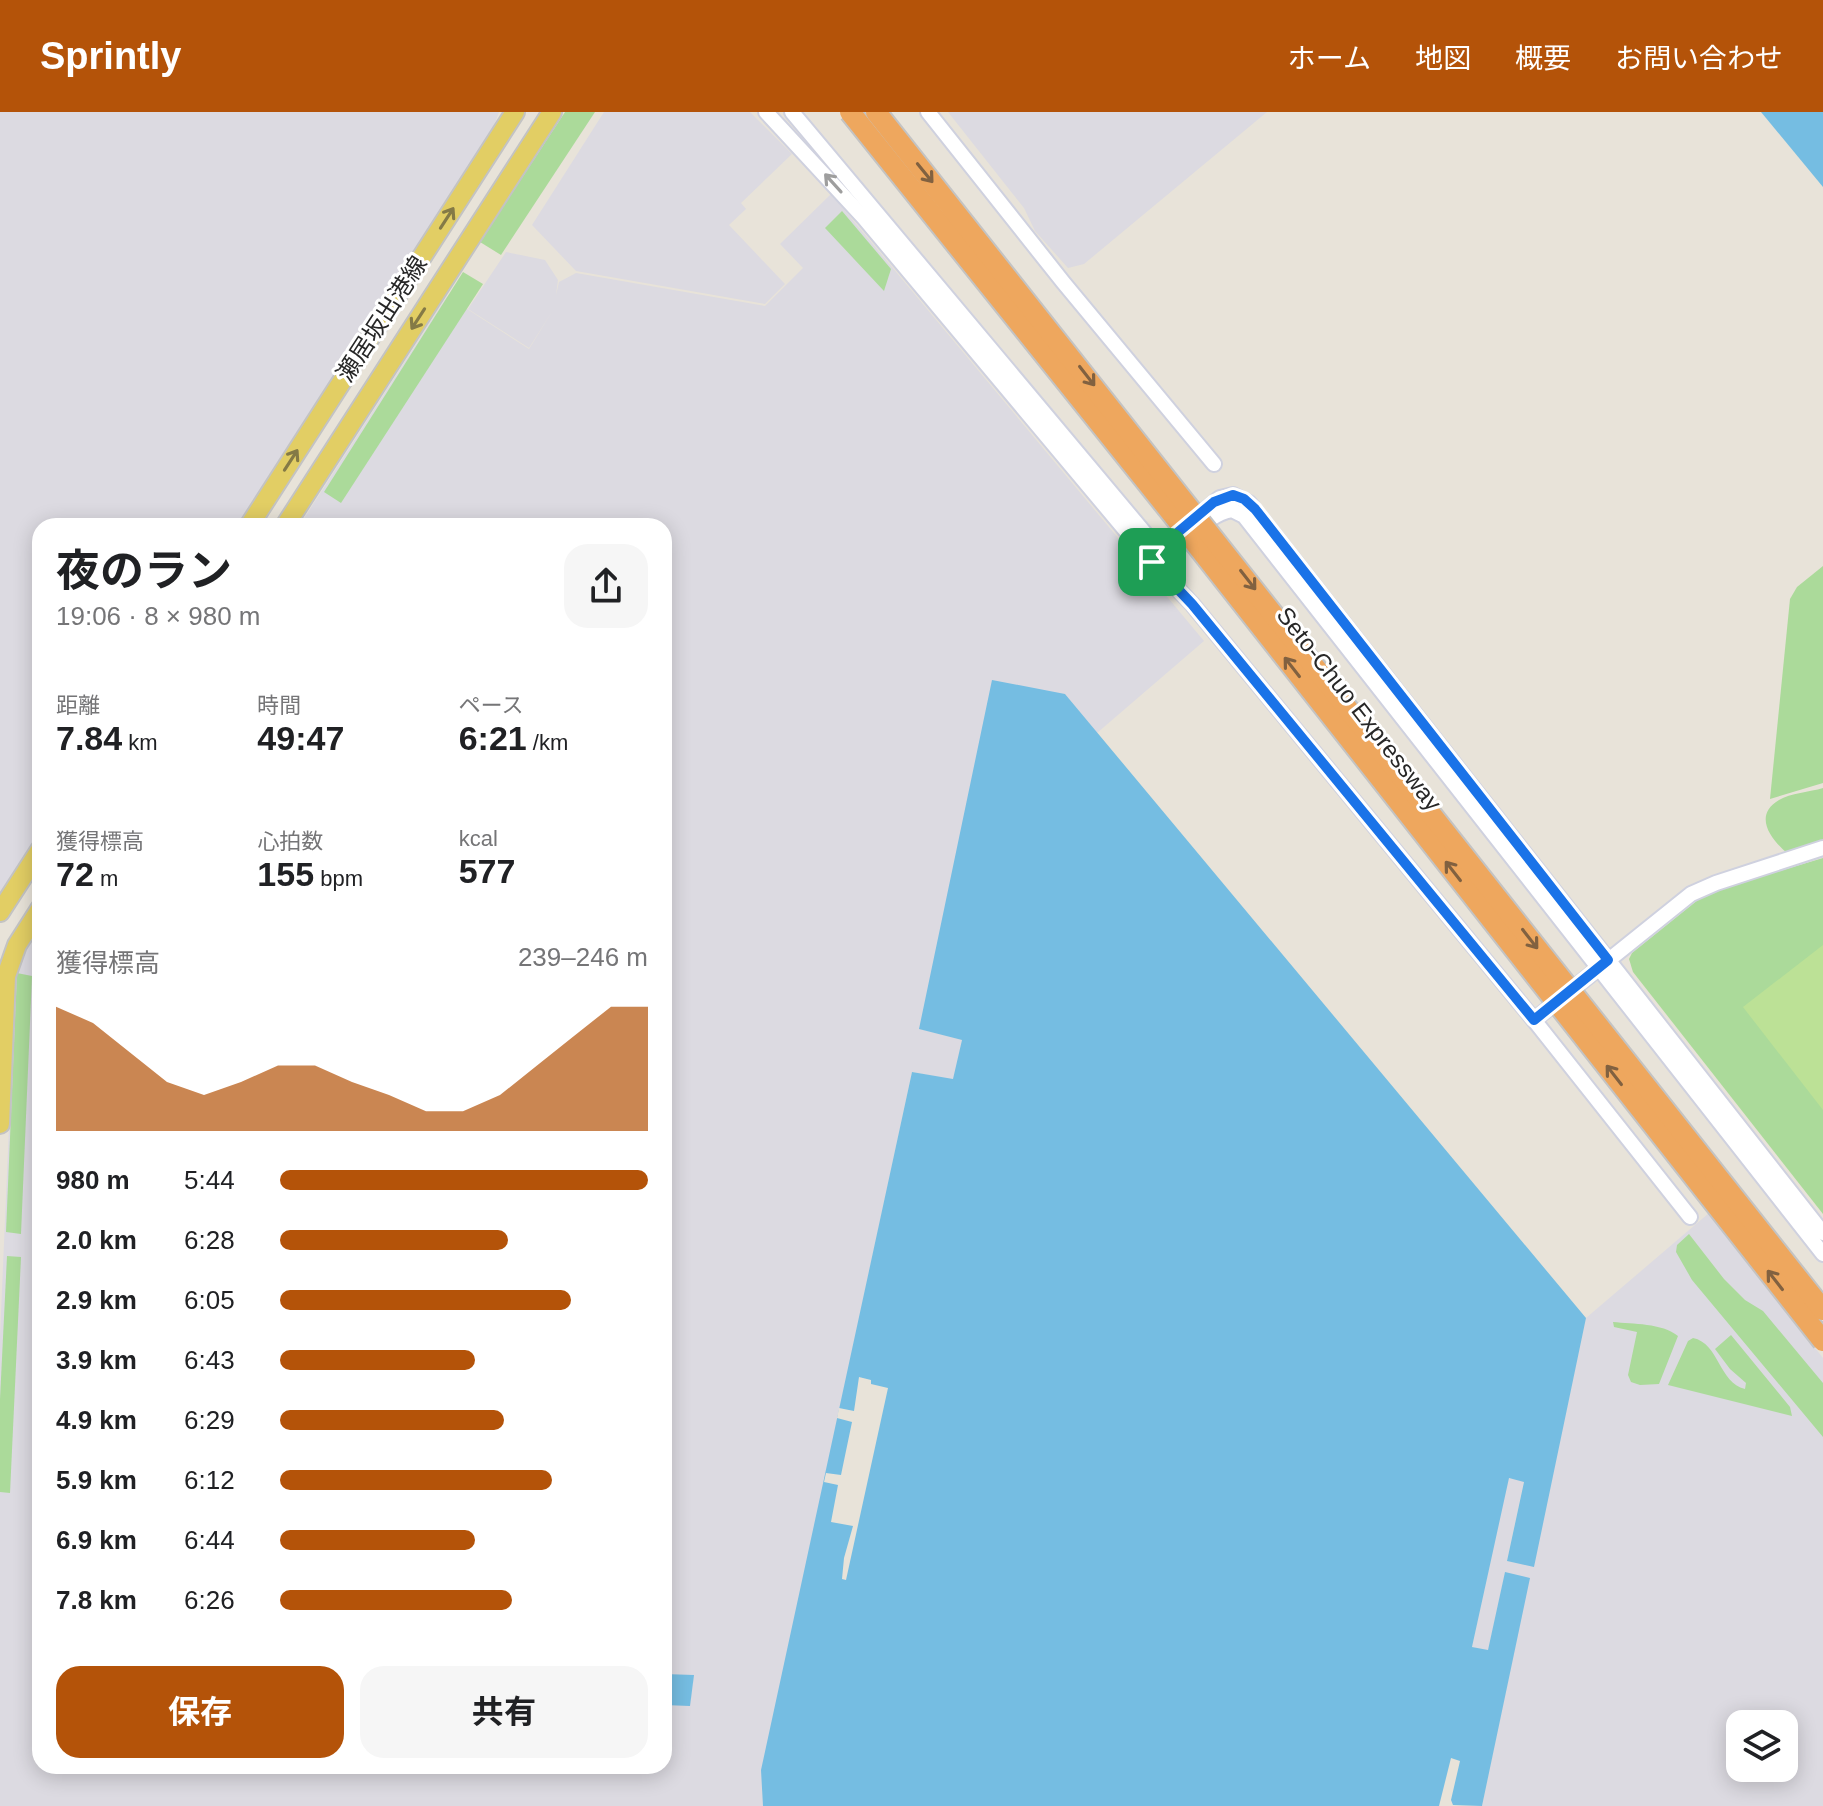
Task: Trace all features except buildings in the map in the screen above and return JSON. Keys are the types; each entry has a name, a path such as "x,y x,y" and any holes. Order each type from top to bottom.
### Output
{"highway":[{"name":"Seto-Chuo Expressway","path":"850,112 1182,527 1823,1341"},
{"name":"Seto-Chuo Expressway","path":"876,112 1823,1310"}],"main road":[{"name":"瀬居坂出港線","path":"254,518 515,112"},
{"name":"瀬居坂出港線","path":"290,518 552,112"},
{"path":"0,912 32,862"},
{"path":"0,1124 6,976 17,945 32,922"}],"street":[{"path":"766,112 864,218 1158,556"},
{"path":"792,112 1158,556 1192,604 1534,1020 1690,1217"},
{"path":"928,112 1045,260 1214,464"},
{"path":"1158,556 1220,498 1233,495 1249,503 1823,1254"},
{"path":"1534,1020 1679,902 1702,888 1823,848"},
{"path":"1604,964 1823,1233"}],"shaded area":[{"path":"0,112 499,112 496,128 246,518 32,518 32,852 0,903"},
{"path":"604,112 750,112 792,154 741,203 746,209 729,225 785,284 765,304 576,271 532,225"},
{"path":"948,112 1267,112 1084,264 1068,268 1035,231 1024,208"},
{"path":"831,194 1204,641 1097,733 1065,694 920,1029 962,1040 954,1080 912,1072 762,1770 763,1806 0,1806 0,1336 16,965 32,940 32,1774 672,1774 672,518 304,518 447,296 529,349 553,310 529,348 468,309 506,252 545,260 558,280 556,295 559,282 576,273 765,306 803,268 780,244"},
{"path":"1709,1213 1823,1358 1823,1806 1482,1806 1529,1578 1505,1573 1488,1651 1472,1647 1508,1478 1524,1481 1507,1561 1533,1566 1586,1318"}],"green space":[{"path":"565,112 595,112 501,255 480,242"},
{"path":"842,211 891,269 884,291 825,228"},
{"path":"463,272 483,284 341,503 324,492"},
{"path":"1823,566 1823,783 1770,799 1790,599 1797,587"},
{"path":"1823,788 1823,841 1787,853 1767,828 1767,813 1779,800"},
{"path":"1823,858 1823,1214 1633,972 1629,959 1632,953 1699,899 1717,890"},
{"path":"1823,945 1823,1110 1743,1007"},
{"path":"17,973 32,976 21,1234 6,1232"},
{"path":"1689,1234 1724,1279 1745,1300 1763,1311 1823,1383 1823,1437 1692,1280 1676,1252 1677,1245"},
{"path":"7,1256 21,1257 10,1493 0,1492 0,1399"},
{"path":"1613,1322 1656,1326 1678,1336 1659,1384 1631,1382 1628,1375 1637,1332 1614,1327"},
{"path":"1731,1335 1790,1407 1792,1416 1668,1385 1688,1341 1693,1338 1702,1341 1730,1379 1745,1389 1746,1383 1715,1349"}],"water":[{"path":"1761,112 1823,112 1823,187"},
{"path":"992,680 1065,694 1586,1318 1534,1567 1507,1561 1524,1482 1509,1478 1472,1647 1488,1650 1505,1572 1530,1578 1482,1806 1453,1805 1451,1800 1460,1761 1451,1758 1439,1806 763,1806 761,1770 912,1072 953,1079 962,1040 919,1029"},
{"path":"672,1674 694,1675 690,1706 672,1705"}],"pier":[{"path":"859,1377 888,1388 846,1580 842,1579 844,1558 853,1526 831,1522 838,1485 824,1482 826,1473 841,1475 852,1422 837,1418 839,1408 854,1411"}],"railway":[{"path":"860,112 1823,1328"}],"route":[{"path":"1239,496 1249,503 1608,960 1534,1020 1192,604 1152,562 1158,549 1220,498 1239,496"}]}
